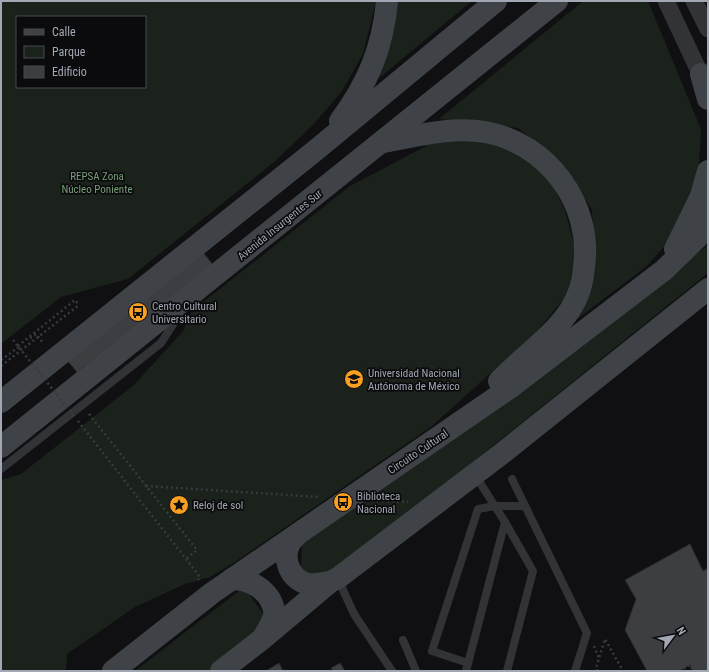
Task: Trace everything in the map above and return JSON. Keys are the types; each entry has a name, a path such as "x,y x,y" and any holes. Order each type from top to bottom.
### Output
{"main road":[{"path":"316,150 347,112 371,69 384,27 387,1"},
{"path":"1,402 316,150 496,1"},
{"name":"Avenida Insurgentes Sur","path":"1,447 190,297 557,1"},
{"path":"704,82 708,100"},
{"path":"383,142 457,130 486,132 501,136 526,147 551,166 565,186 579,214 585,238 585,261 581,285 570,310 545,339 493,388 474,414"},
{"path":"664,270 701,196 708,171"},
{"name":"Circuito Cultural","path":"113,671 232,579 474,414 664,270 703,235 708,218"},
{"path":"221,671 334,580 474,474 708,289"},
{"path":"298,534 289,544 287,554 288,568 296,578 306,584 334,580"},
{"path":"232,579 244,579 260,588 269,598 274,611 271,624 261,640"}],"street":[{"path":"666,1 704,82"},
{"path":"694,1 708,29"}],"lane":[{"path":"1,469 161,344 190,297"},
{"path":"474,474 505,522 533,571 507,671"},
{"path":"512,479 568,597 587,633 575,671"},
{"path":"505,522 467,667 432,651 478,509 495,506 525,506"},
{"path":"334,580 354,614 392,671"},
{"path":"403,640 416,671"}],"path":[{"path":"1,366 79,305 75,300 18,346"},
{"path":"1,360 36,334 55,359"},
{"path":"13,340 200,576"},
{"path":"83,405 197,550 186,559"},
{"path":"146,486 324,497"},
{"path":"362,490 370,501 416,502 424,512"},
{"path":"598,671 596,668 605,639 623,671"},
{"path":"679,671 690,665 693,671"}],"green space":[{"name":"REPSA Zona Núcleo Poniente","path":"1,1 376,1 363,54 342,91 314,124 274,162 128,279 61,297 1,344"},
{"path":"395,1 472,1 378,79 390,37"},
{"path":"583,1 648,1 701,129 698,183 681,227 647,266 560,332 594,277 592,210 564,166 518,128 439,119"},
{"path":"466,138 503,142 547,172 565,211 576,251 568,294 535,333 432,426 235,562 210,577 185,584 135,607 67,654 66,671 1,671 1,480 21,474 134,385 183,331 192,311 350,186 430,144"},
{"path":"708,245 708,273 337,571 319,579 301,568 302,544 514,392"},
{"path":"244,587 266,618 257,639 216,671 135,671"}],"building":[{"path":"202,251 213,265 77,372 66,359"},
{"path":"690,544 703,571 708,568 708,671 693,671 690,665 679,671 647,671 625,630 636,599 625,580"},
{"path":"279,663 283,671 266,671"},
{"path":"340,663 345,671 333,671 331,668"}],"place":[{"name":"Centro Cultural Universitario","path":"138,312"},
{"name":"Universidad Nacional Autónoma de México","path":"354,379"},
{"name":"Biblioteca Nacional","path":"343,502"},
{"name":"Reloj de sol","path":"179,505"}]}
